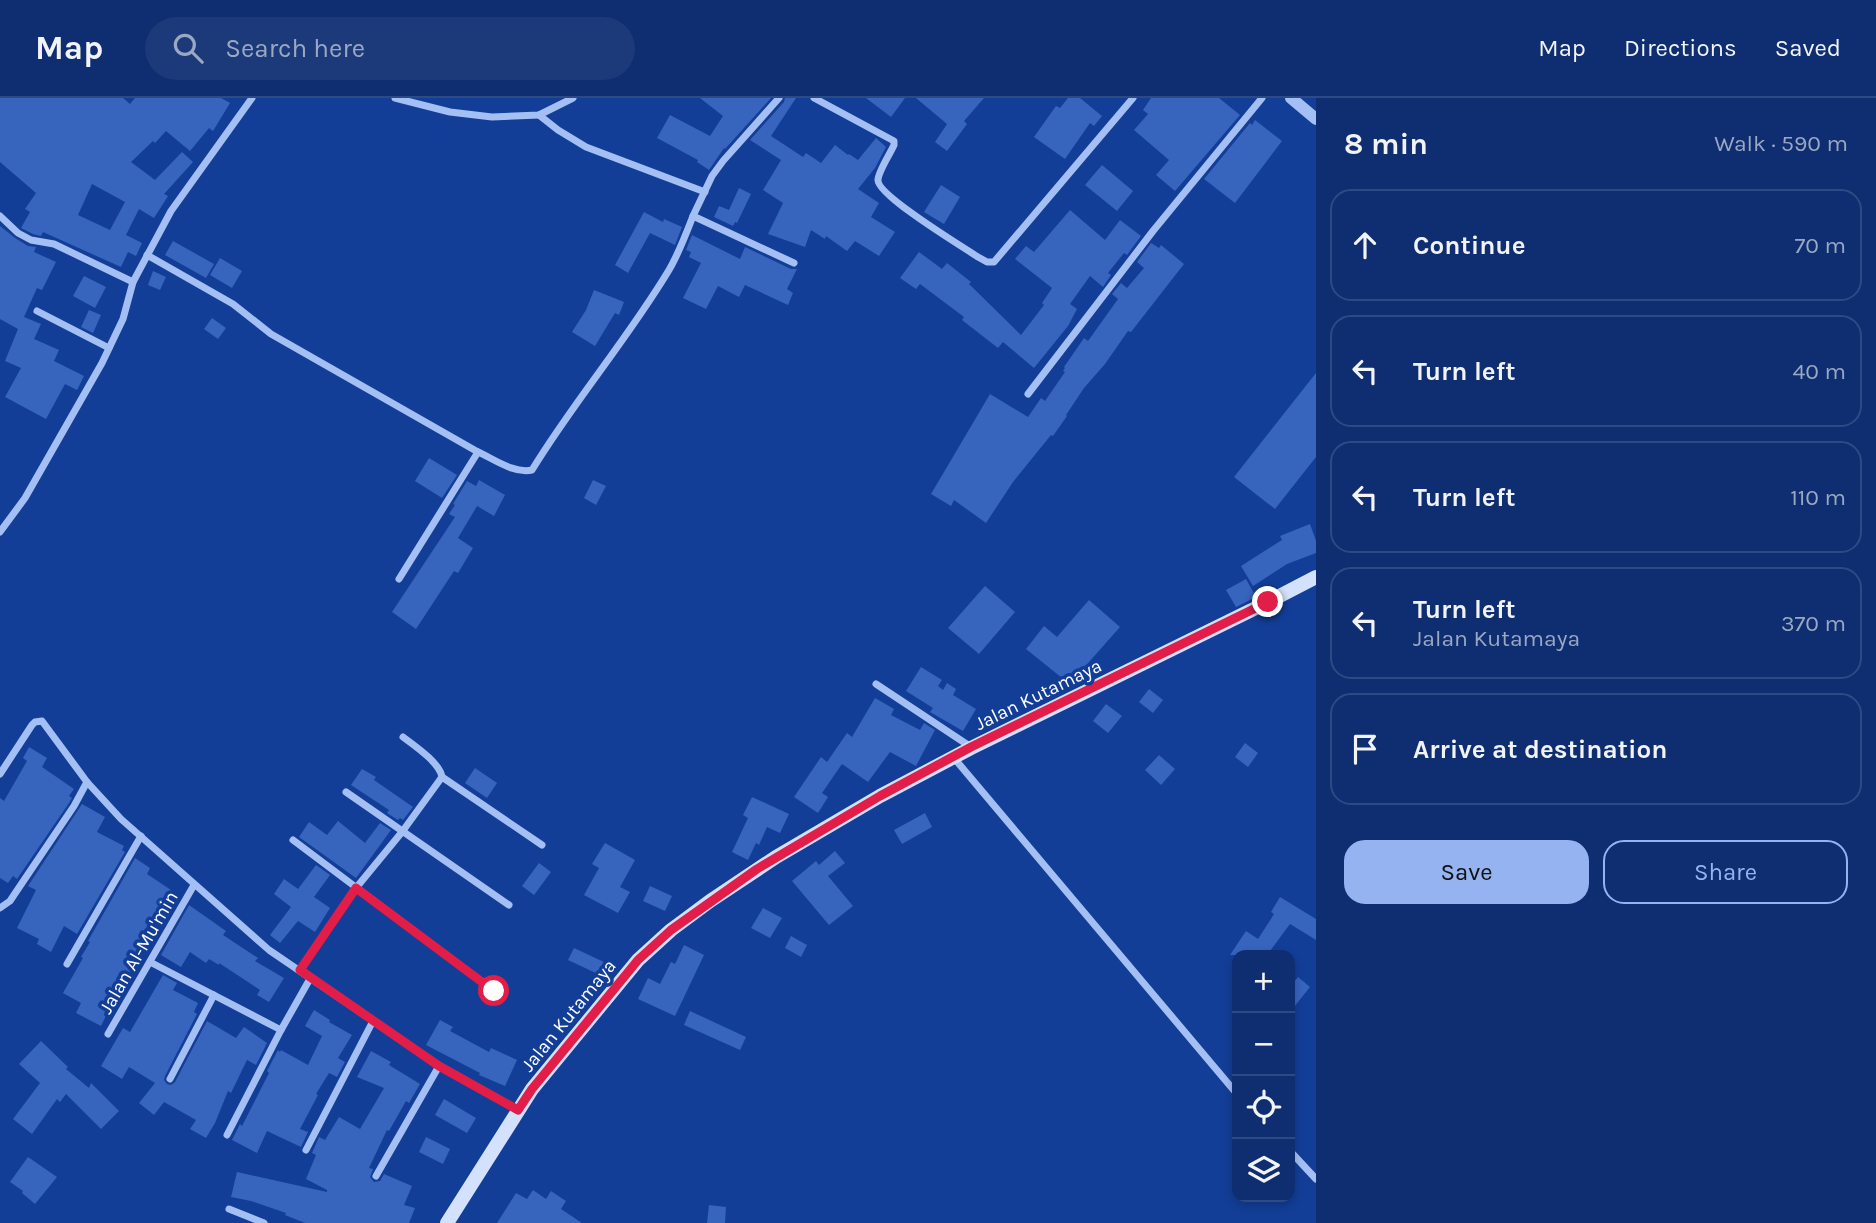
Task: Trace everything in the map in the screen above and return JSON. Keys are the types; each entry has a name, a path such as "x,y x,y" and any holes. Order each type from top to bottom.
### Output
{"main road":[{"name":"Jalan Kutamaya","path":"446,1223 532,1089 638,960 671,930 710,901 776,857 971,747 1316,577"}],"street":[{"path":"0,532 32,486 81,402 123,319 133,282 171,211 252,98"},
{"path":"395,98 426,108 492,117 540,115 573,98"},
{"path":"146,256 233,304 271,334 478,452 525,472 532,470 670,268 705,191 723,161 779,98"},
{"path":"814,98 894,141 877,179 879,186 922,221 986,262 994,262 1133,98"},
{"path":"1028,394 1153,231 1262,98"},
{"path":"1292,98 1316,119"},
{"path":"540,115 586,147 705,191"},
{"path":"0,216 18,233 31,240 54,244 133,282"},
{"path":"693,216 794,262"},
{"path":"37,311 109,348"},
{"path":"399,579 478,452"},
{"path":"876,684 971,747"},
{"path":"0,774 35,722 42,722 88,782 121,819 269,950 439,1066 518,1110"},
{"path":"300,970 356,888 442,777 442,771 403,737"},
{"path":"954,757 1232,1088"},
{"path":"442,777 542,845"},
{"path":"0,908 10,901 88,782"},
{"path":"346,792 509,905"},
{"path":"67,964 141,836"},
{"path":"293,840 494,991"},
{"name":"Jalan Al-Mu'min","path":"108,1034 194,885"},
{"path":"150,962 281,1030"},
{"path":"227,1135 311,977"},
{"path":"170,1079 214,995"},
{"path":"306,1150 373,1021"},
{"path":"376,1176 439,1066"},
{"path":"1295,1156 1316,1179"},
{"path":"229,1209 264,1223"}],"building":[{"path":"0,98 123,98 130,104 135,98 221,98 230,103 213,131 209,128 190,151 166,131 131,162 155,180 182,152 193,162 164,194 168,196 154,218 139,209 126,235 142,243 136,256 128,252 121,267 43,232 41,236 21,228 30,212 25,209 36,193 0,162","holes":["92,184 125,202 110,230 78,215"]},
{"path":"700,98 771,98 724,148 709,170 697,162 698,160 657,138 670,115 710,136 723,116"},
{"path":"785,98 796,98 771,136 803,157 806,153 821,163 835,145 858,160 876,138 886,147 875,168 858,189 879,203 871,217 895,232 879,256 855,241 847,251 826,236 825,239 811,230 805,247 768,234 783,203 763,190 781,160 750,140"},
{"path":"866,98 905,98 891,117"},
{"path":"916,98 984,98 964,121 967,124 947,151 935,142 947,124"},
{"path":"1068,98 1080,98 1102,116 1094,126 1090,123 1065,159 1034,137 1056,106 1060,108"},
{"path":"1151,98 1219,98 1240,115 1175,191 1156,175 1169,160 1134,130 1148,114 1143,110"},
{"path":"1255,120 1282,141 1235,203 1204,179"},
{"path":"1102,165 1133,191 1117,211 1085,185"},
{"path":"941,185 960,197 944,224 924,212"},
{"path":"739,188 751,194 733,226 714,217 719,206 729,210"},
{"path":"1070,210 1105,240 1120,220 1141,236 1127,255 1124,253 1108,273 1111,275 1103,287 1090,276 1070,304 1077,309 1068,326 1034,368 1003,342 998,348 962,320 964,317 920,284 916,289 900,278 919,252 942,269 947,263 971,282 969,284 1021,335 1044,305 1042,303 1052,288 1015,259 1026,246 1034,252"},
{"path":"644,212 663,222 664,219 682,227 675,245 650,233 628,273 615,265"},
{"path":"0,226 28,246 36,247 34,252 56,262 42,290 37,288 24,317 41,324 34,339 59,350 54,361 84,376 77,390 65,384 46,419 5,397 21,368 5,361 18,329 0,319"},
{"path":"692,235 740,259 745,247 791,269 797,269 787,289 793,293 788,305 745,285 739,297 718,286 706,309 683,298 701,263 689,257 691,252 686,250"},
{"path":"173,241 214,264 206,278 165,255"},
{"path":"1151,243 1159,248 1161,245 1184,264 1084,388 1053,436 1051,435 1013,482 986,523 954,500 951,506 931,494 990,394 1028,417 1041,398 1045,401 1084,338 1088,341 1118,299 1112,294 1121,283 1127,288 1144,268 1137,262"},
{"path":"220,258 242,271 232,288 210,275"},
{"path":"153,271 166,277 160,290 148,285"},
{"path":"84,276 106,287 95,308 73,296"},
{"path":"594,290 624,302 619,315 615,313 595,346 572,332 586,310"},
{"path":"89,310 101,315 93,333 81,327"},
{"path":"212,318 226,328 218,339 204,329"},
{"path":"1316,373 1316,457 1275,509 1234,477"},
{"path":"429,458 457,475 442,498 415,481"},
{"path":"479,480 505,495 494,516 477,506 458,538 473,548 458,573 454,571 416,629 392,612 455,517 449,514 467,481 476,486"},
{"path":"593,480 606,486 596,505 584,498"},
{"path":"1310,524 1316,541 1316,553 1287,564 1253,586 1241,566 1282,540 1280,536"},
{"path":"1246,579 1256,597 1236,607 1226,590"},
{"path":"985,586 1015,612 979,654 948,628"},
{"path":"1089,600 1120,627 1072,686 1026,649 1044,626 1057,637"},
{"path":"921,667 942,680 938,686 943,690 947,683 956,689 953,695 976,709 963,731 930,712 933,708 906,691"},
{"path":"1149,689 1163,700 1153,713 1139,702"},
{"path":"875,698 894,709 891,715 920,730 924,723 935,730 916,766 890,752 868,782 842,764 822,793 828,797 818,813 794,797 821,757 827,762 847,733 852,737"},
{"path":"1106,704 1122,716 1108,733 1093,721"},
{"path":"1245,743 1258,753 1248,767 1235,757"},
{"path":"29,747 47,758 42,767 74,789 69,796 72,798 69,803 17,879 13,876 8,883 0,878 0,798 4,801 27,761 23,758"},
{"path":"1159,755 1175,769 1161,785 1145,770"},
{"path":"475,768 497,783 487,798 465,783"},
{"path":"362,769 413,807 403,820 387,813 389,810 351,785"},
{"path":"752,797 789,814 780,833 767,827 748,860 732,852 748,818 743,815"},
{"path":"82,804 105,817 97,832 124,846 122,850 125,852 77,934 64,926 51,952 37,944 39,939 17,928 36,890 28,886"},
{"path":"925,813 932,827 902,844 894,830"},
{"path":"338,821 365,843 380,823 391,830 356,878 299,837 309,822 327,835"},
{"path":"605,843 635,860 620,887 630,892 618,913 584,895 599,868 592,864"},
{"path":"835,851 845,863 828,876 853,906 829,925 792,881 816,861 819,865"},
{"path":"135,858 150,868 147,874 179,898 150,948 146,945 101,1026 76,1013 81,1003 63,993 83,958 81,957 90,942 88,941"},
{"path":"539,863 551,872 534,895 522,886"},
{"path":"316,865 330,875 314,897 330,908 315,932 298,921 280,943 270,935 291,907 274,894 284,879 298,889"},
{"path":"650,886 672,896 665,911 643,901"},
{"path":"1280,897 1316,919 1316,940 1290,924 1271,950 1233,950 1246,931 1258,939 1274,914 1271,912"},
{"path":"189,905 226,931 223,935 258,958 255,961 284,978 269,1002 257,995 260,990 219,963 209,959 206,963 190,952 181,967 161,955"},
{"path":"763,908 782,918 770,938 751,928"},
{"path":"791,936 807,945 801,957 785,948"},
{"path":"684,945 704,955 675,1016 638,999 648,978 660,984 671,962 675,964"},
{"path":"574,948 606,963 600,975 568,960"},
{"path":"163,975 177,983 173,990 198,1003 194,1012 197,1014 165,1076 167,1084 175,1082 207,1021 236,1038 244,1027 267,1043 256,1065 247,1060 231,1093 228,1091 206,1138 190,1129 196,1120 164,1102 154,1115 139,1103 155,1083 129,1067 122,1079 101,1066 123,1028 130,1032"},
{"path":"1298,977 1310,987 1295,1006 1295,981"},
{"path":"314,1010 352,1035 338,1058 345,1062 337,1077 329,1073 316,1094 318,1095 300,1129 308,1132 301,1147 267,1131 257,1153 232,1140 240,1124 242,1126 278,1050 308,1065 322,1036 305,1026"},
{"path":"690,1011 746,1037 740,1050 684,1025"},
{"path":"440,1020 453,1027 450,1031 489,1052 491,1048 517,1060 505,1086 479,1075 480,1073 426,1045"},
{"path":"41,1041 68,1067 66,1069 89,1088 91,1083 119,1111 101,1129 66,1094 60,1102 57,1099 32,1134 13,1119 40,1083 19,1064"},
{"path":"371,1051 420,1084 409,1103 406,1101 389,1131 387,1130 369,1168 373,1169 370,1177 374,1182 380,1181 384,1174 412,1186 404,1205 415,1208 409,1223 305,1223 285,1215 286,1213 231,1197 237,1172 327,1192 306,1179 316,1155 312,1153 319,1137 325,1140 339,1117 360,1129 384,1088 357,1077"},
{"path":"444,1099 476,1118 467,1133 435,1115"},
{"path":"426,1137 450,1149 443,1164 419,1152"},
{"path":"28,1157 57,1177 35,1204 10,1182"},
{"path":"533,1190 546,1199 551,1191 566,1201 561,1209 582,1223 497,1223 516,1193 527,1199"},
{"path":"709,1205 726,1207 725,1223 707,1223"}],"route":[{"path":"494,991 356,888 300,970 439,1066 518,1110 532,1089 638,960 671,930 710,901 776,857 971,747 1268,602"}]}
